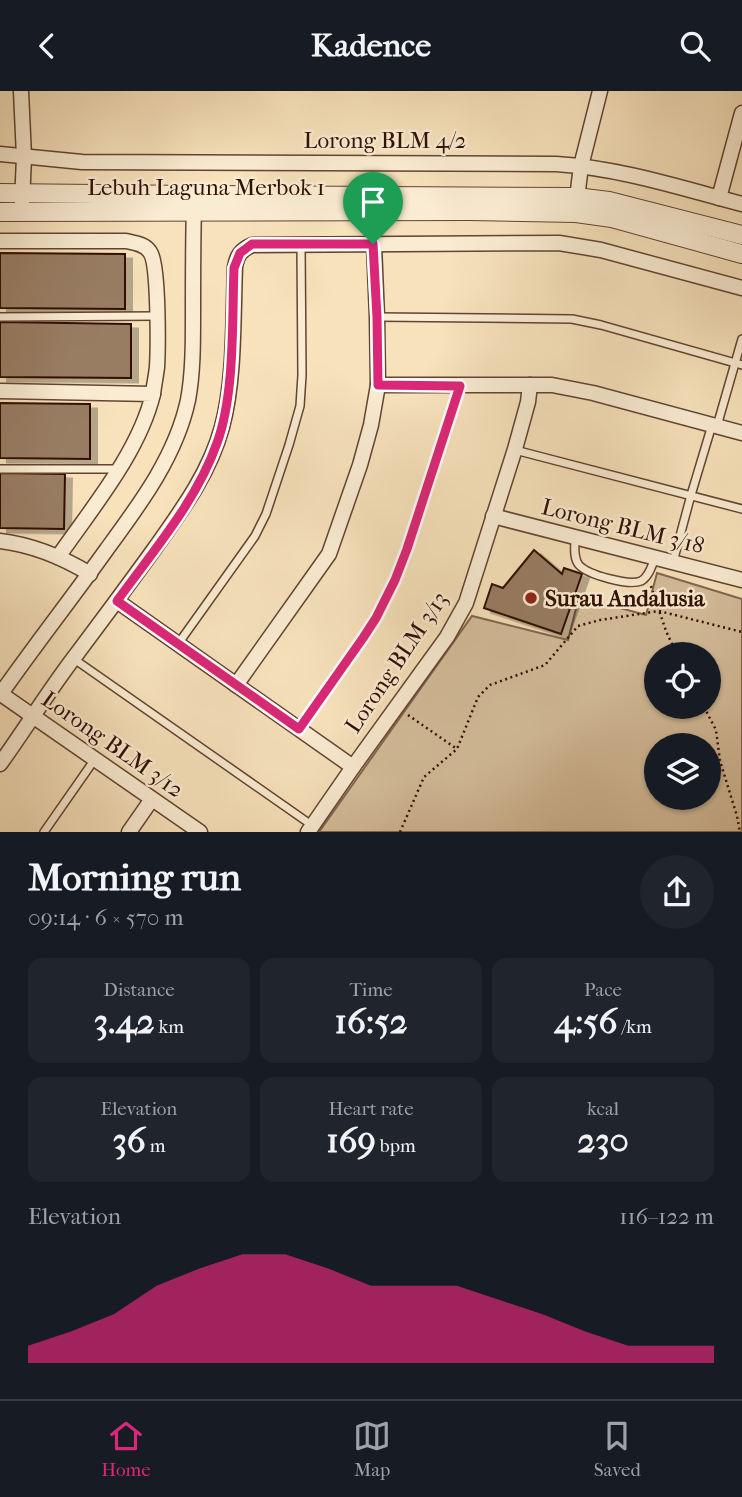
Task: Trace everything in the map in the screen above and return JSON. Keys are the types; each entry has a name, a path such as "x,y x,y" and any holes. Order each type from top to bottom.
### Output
{"street":[{"path":"21,91 24,157 22,212"},
{"path":"576,205 581,166 600,91"},
{"path":"719,198 742,113"},
{"name":"Lorong BLM 4/2","path":"0,153 82,162 581,166 604,169 742,204"},
{"name":"Lebuh Laguna Merbok 1","path":"0,193 194,204 470,211 609,201 742,235"},
{"path":"0,694 141,501 160,470 183,420 193,357 194,204"},
{"name":"Lebuh Laguna Merbok 1","path":"0,212 194,204"},
{"name":"Lebuh Laguna Merbok 1","path":"576,205 612,218 742,254"},
{"path":"0,241 126,241 143,245 152,255 157,316 157,367 149,410 139,434 118,469 58,557"},
{"path":"0,764 73,658 187,504 217,445 226,409 229,378 234,268 236,258 244,248 252,244 559,243 601,250 742,288"},
{"path":"236,685 329,554 367,439 378,385 373,244"},
{"path":"378,385 552,385 574,388 742,433"},
{"name":"Lorong BLM 3/13","path":"310,829 458,618 469,593 515,449 530,385"},
{"path":"0,391 153,394"},
{"name":"Lorong BLM 3/18","path":"493,516 742,580"},
{"path":"0,541 39,549 90,574"},
{"path":"117,601 353,767"},
{"name":"Lorong BLM 3/12","path":"0,694 200,832"},
{"path":"129,832 152,799"}],"lane":[{"path":"178,644 254,536 266,514 289,446 300,406 302,375 301,244"},
{"path":"0,317 157,316"},
{"path":"377,317 572,319 738,364"},
{"path":"673,562 691,495 738,364 742,339"},
{"path":"299,729 369,628 395,580 460,386"},
{"path":"515,449 742,509"},
{"path":"0,469 118,469"},
{"path":"576,537 575,555 579,565 594,574 617,580 641,581 647,576 655,558"},
{"path":"73,658 310,829"},
{"path":"44,832 95,759"}],"path":[{"path":"647,576 671,642"},
{"path":"400,832 424,777 457,748 478,697 490,685 545,665 578,626 659,611 742,632"},
{"path":"396,707 457,748"},
{"path":"710,719 716,730 720,761 740,832"}],"shaded area":[{"path":"657,573 742,599 742,832 319,832 472,616 568,640 579,597 646,615"}],"building":[{"path":"0,253 125,254 125,309 0,308"},
{"path":"0,322 131,324 131,378 0,377"},
{"path":"0,403 90,404 90,459 0,458"},
{"path":"0,473 65,474 64,529 0,528"},
{"name":"Surau Andalusia","path":"534,550 562,574 564,568 582,574 561,634 484,608 492,584 503,588"}],"place":[{"name":"Surau Andalusia","path":"531,598"}],"route":[{"path":"252,244 373,244 378,385 460,386 395,580 376,618 299,729 117,601 187,504 217,445 226,409 231,364 236,258 244,248 252,244"}]}
